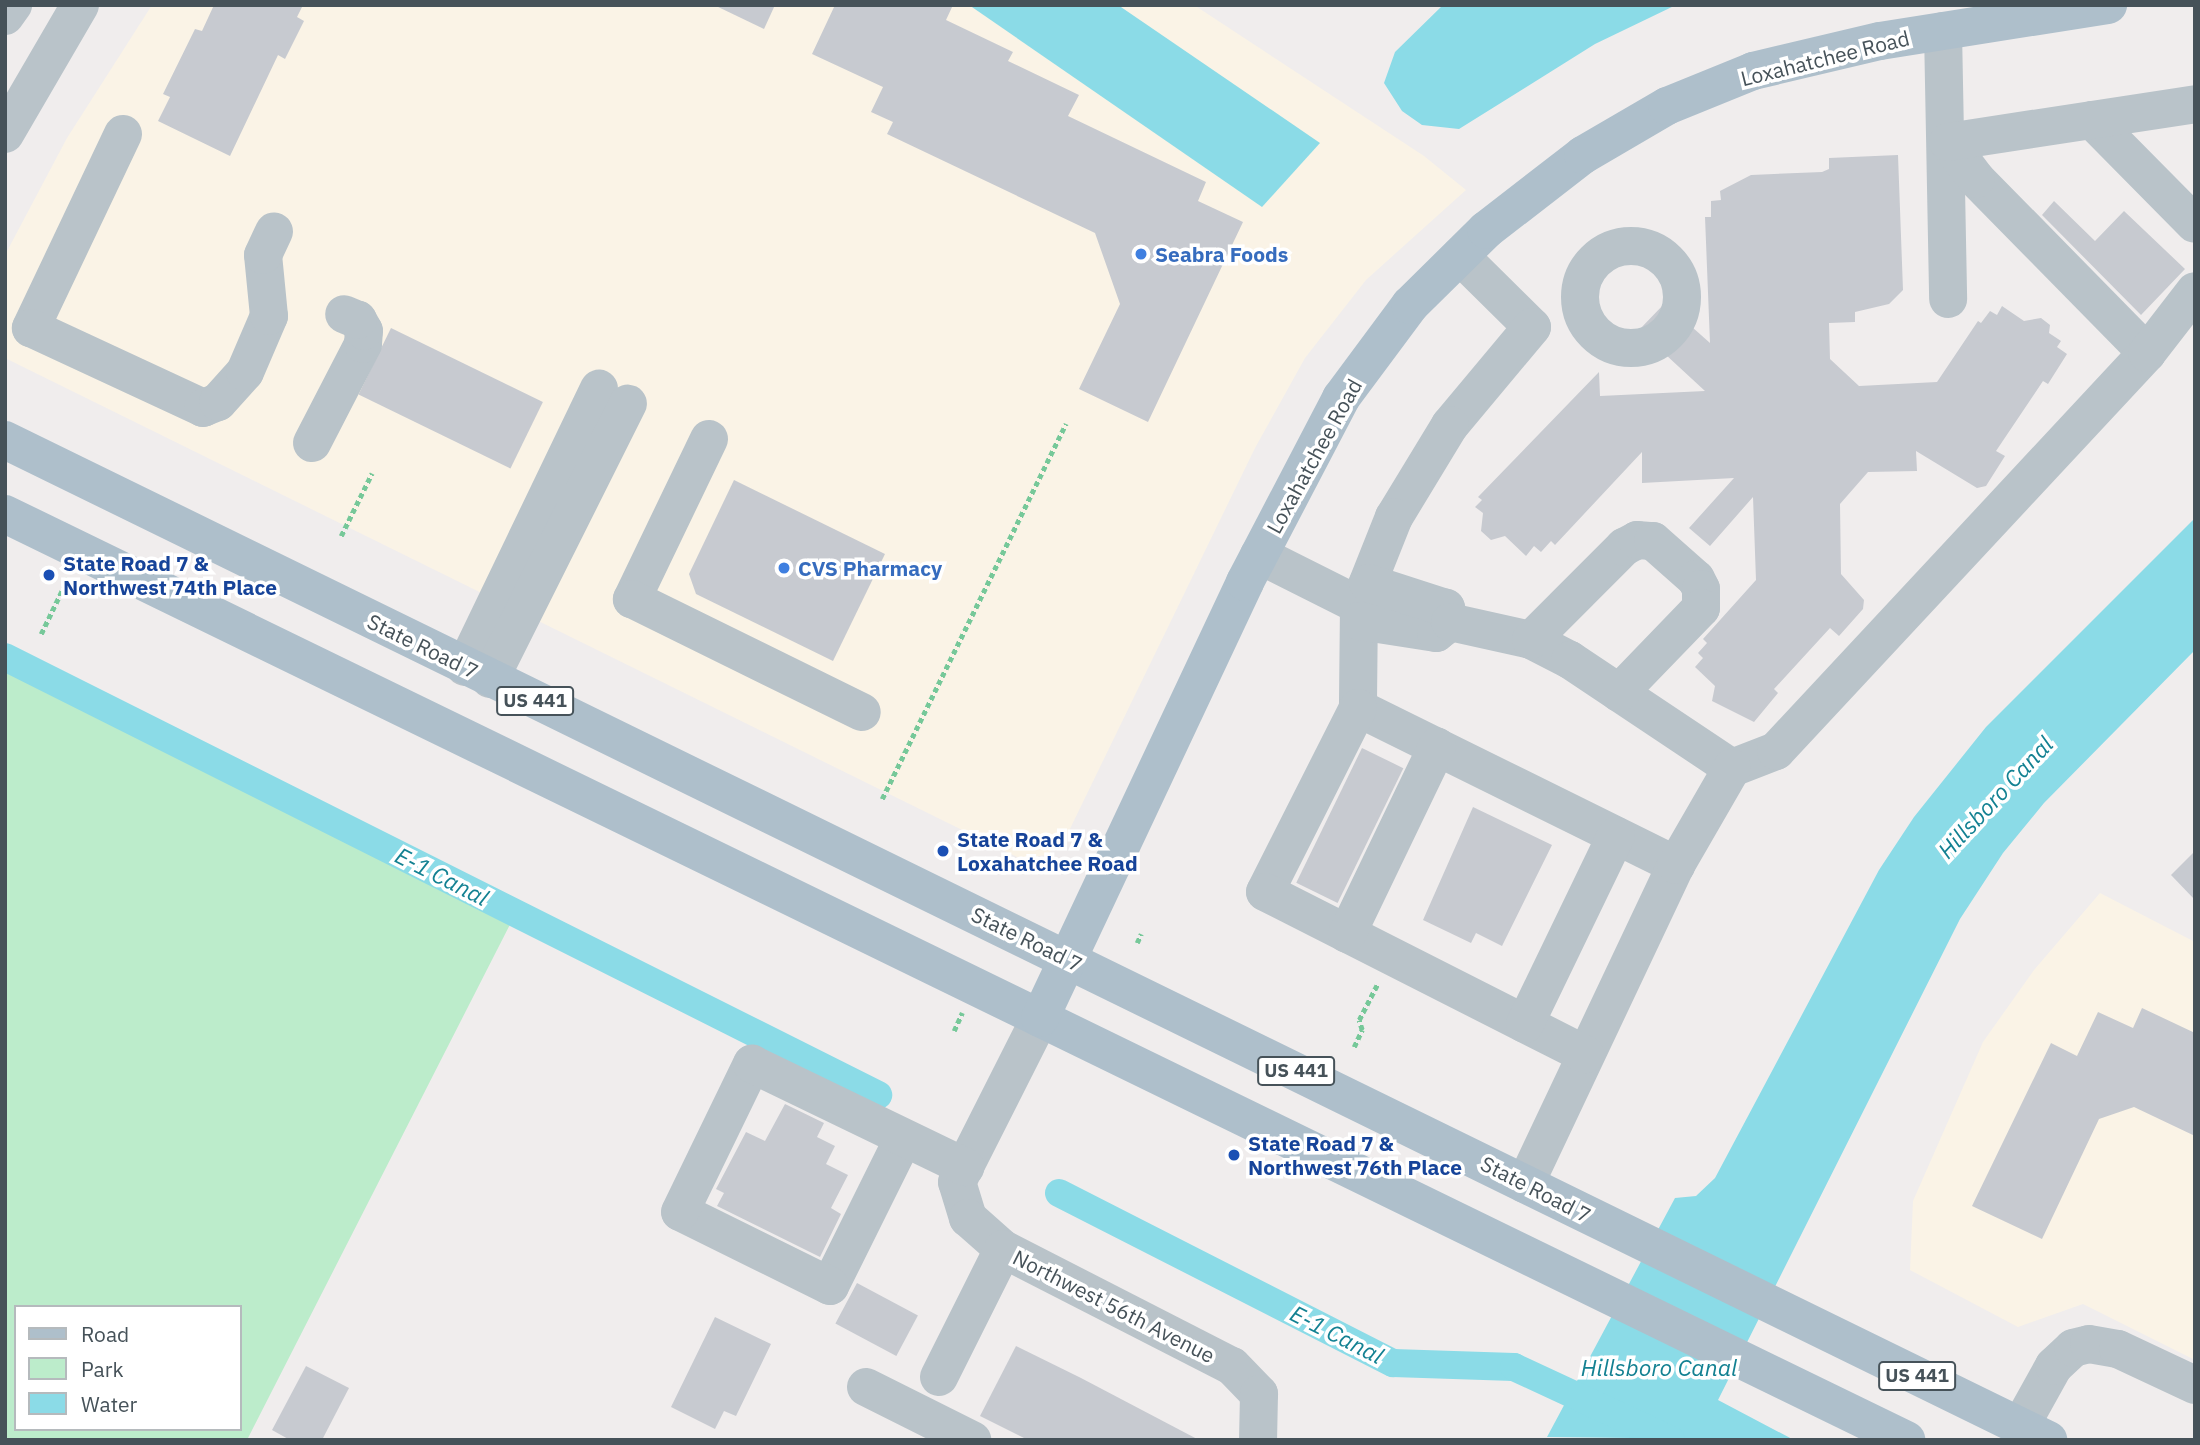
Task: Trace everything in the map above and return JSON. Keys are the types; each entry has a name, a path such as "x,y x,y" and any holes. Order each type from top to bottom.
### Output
{"main road":[{"name":"Loxahatchee Road","path":"1040,1018 1259,555 1341,398 1410,304 1486,229 1583,155 1667,106 1753,71 1880,41 2108,5"},
{"name":"State Road 7","path":"12,445 1068,958 2034,1433"},
{"name":"US 441","path":"5,514 1906,1440"}],"street":[{"path":"5,16 13,5"},
{"path":"5,134 80,5"},
{"path":"1942,32 1948,142 1948,299"},
{"path":"1948,142 2195,104"},
{"path":"2092,120 2195,225"},
{"path":"123,134 31,328 203,408 218,402 245,372 269,316 263,255 274,231"},
{"path":"1948,142 1976,179 2147,353"},
{"path":"1460,256 1532,327"},
{"path":"1525,1184 1676,865 1732,768 1776,751 2147,353 2195,291"},
{"path":"1580,309 1532,327 1450,425 1394,517 1362,603 1357,708 1265,892 1585,1054"},
{"path":"312,443 363,344 364,331 358,320 344,314"},
{"path":"478,673 613,397"},
{"path":"709,439 632,599 862,712"},
{"path":"1531,639 1624,547 1637,540 1653,541 1696,579 1702,589 1701,608 1619,692"},
{"path":"1259,555 1362,603 1446,608 1450,622 1531,639 1619,692 1732,768"},
{"path":"1357,708 1676,865"},
{"path":"1347,934 1437,747"},
{"path":"1525,1024 1616,835"},
{"path":"903,1139 830,1286 680,1212 752,1064 965,1167 1040,1018"},
{"name":"Northwest 56th Avenue","path":"965,1167 957,1182 968,1219 1003,1249 1232,1366 1259,1394 1258,1440"},
{"path":"939,1377 1003,1249"},
{"path":"2034,1433 2061,1356 2081,1346 2118,1349 2195,1385"},
{"path":"866,1387 972,1440"}],"path":[{"path":"882,799 1066,424"},
{"path":"341,536 372,473"},
{"path":"41,634 80,551"},
{"path":"1137,943 1141,934"},
{"path":"1354,1047 1362,1030 1359,1020 1383,973"},
{"path":"954,1031 962,1012"}],"shaded area":[{"path":"152,5 1194,5 1424,156 1466,190 1366,280 1305,358 1255,448 1066,837 1046,855 1021,859 5,358 5,255 67,138"},
{"path":"2100,893 2195,942 2195,1360 2083,1304 2018,1327 1910,1270 1913,1201 1983,1042 2034,970"}],"green space":[{"path":"5,659 520,905 247,1440 5,1440"}],"water":[{"path":"969,5 1118,5 1320,143 1262,207"},
{"path":"1443,5 1676,5 1595,44 1459,129 1422,125 1402,111 1384,83 1395,52"},
{"name":"Hillsboro Canal","path":"2195,518 2195,650 2044,803 2003,853 1960,919 1718,1400 1794,1440 1547,1437 1675,1198 1696,1196 1715,1178 1879,870 1914,817 1986,727"}],"building":[{"path":"214,5 303,5 297,17 304,21 285,59 278,55 230,156 158,121 170,97 163,94 195,29 202,31"},
{"path":"714,5 775,5 764,29"},
{"path":"835,5 953,5 946,20 1013,52 1008,61 1079,95 1068,116 1206,182 1198,201 1243,222 1148,422 1079,389 1120,304 1095,233 887,134 893,122 871,112 883,87 812,54"},
{"path":"1898,155 1903,290 1889,304 1855,312 1855,322 1829,323 1830,359 1859,386 1937,382 1978,321 1981,323 1990,311 1997,315 2002,306 2024,321 2041,318 2050,325 2049,333 2061,341 2057,347 2067,354 2048,384 2043,381 1996,451 2005,456 1986,486 1977,488 1916,451 1917,471 1868,472 1840,504 1841,574 1864,600 1863,609 1839,636 1830,628 1774,689 1778,693 1754,722 1712,701 1715,686 1695,667 1703,658 1698,653 1707,643 1703,639 1756,580 1753,497 1710,546 1689,528 1734,478 1642,483 1642,452 1555,545 1551,541 1541,552 1534,546 1526,556 1505,536 1491,540 1481,531 1483,513 1475,507 1482,500 1478,497 1599,372 1600,396 1705,391 1639,330 1665,303 1710,343 1705,217 1711,217 1711,201 1721,200 1720,191 1751,175 1822,172 1829,169 1829,158"},
{"path":"2054,201 2095,241 2124,211 2185,269 2141,315 2042,215"},
{"path":"391,328 543,402 510,469 359,395"},
{"path":"734,480 885,554 833,661 696,594 689,574"},
{"path":"1362,748 1403,768 1338,903 1296,883"},
{"path":"1473,807 1552,845 1502,946 1476,933 1471,943 1423,920"},
{"path":"2195,851 2195,900 2171,875"},
{"path":"2142,1008 2195,1033 2195,1136 2134,1107 2099,1119 2042,1239 1972,1206 2051,1043 2077,1056 2098,1012 2133,1028"},
{"path":"785,1104 824,1123 817,1137 835,1146 826,1164 848,1175 831,1208 841,1214 820,1257 717,1206 724,1193 716,1189 746,1132 765,1141"},
{"path":"857,1283 918,1315 896,1356 835,1324"},
{"path":"715,1317 771,1344 736,1416 724,1411 715,1429 671,1407"},
{"path":"1016,1346 1199,1440 1028,1440 980,1416"},
{"path":"306,1366 349,1388 322,1440 290,1440 272,1430"}],"waterway":[{"name":"E-1 Canal","path":"5,657 878,1095"},
{"name":"E-1 Canal","path":"1059,1193 1393,1363 1514,1367 1671,1440"}],"place":[{"name":"Seabra Foods","path":"1141,254"},
{"name":"CVS Pharmacy","path":"784,568"},
{"name":"State Road 7 & Northwest 74th Place","path":"49,575"},
{"name":"State Road 7 & Loxahatchee Road","path":"943,851"},
{"name":"State Road 7 & Northwest 76th Place","path":"1234,1155"}]}
